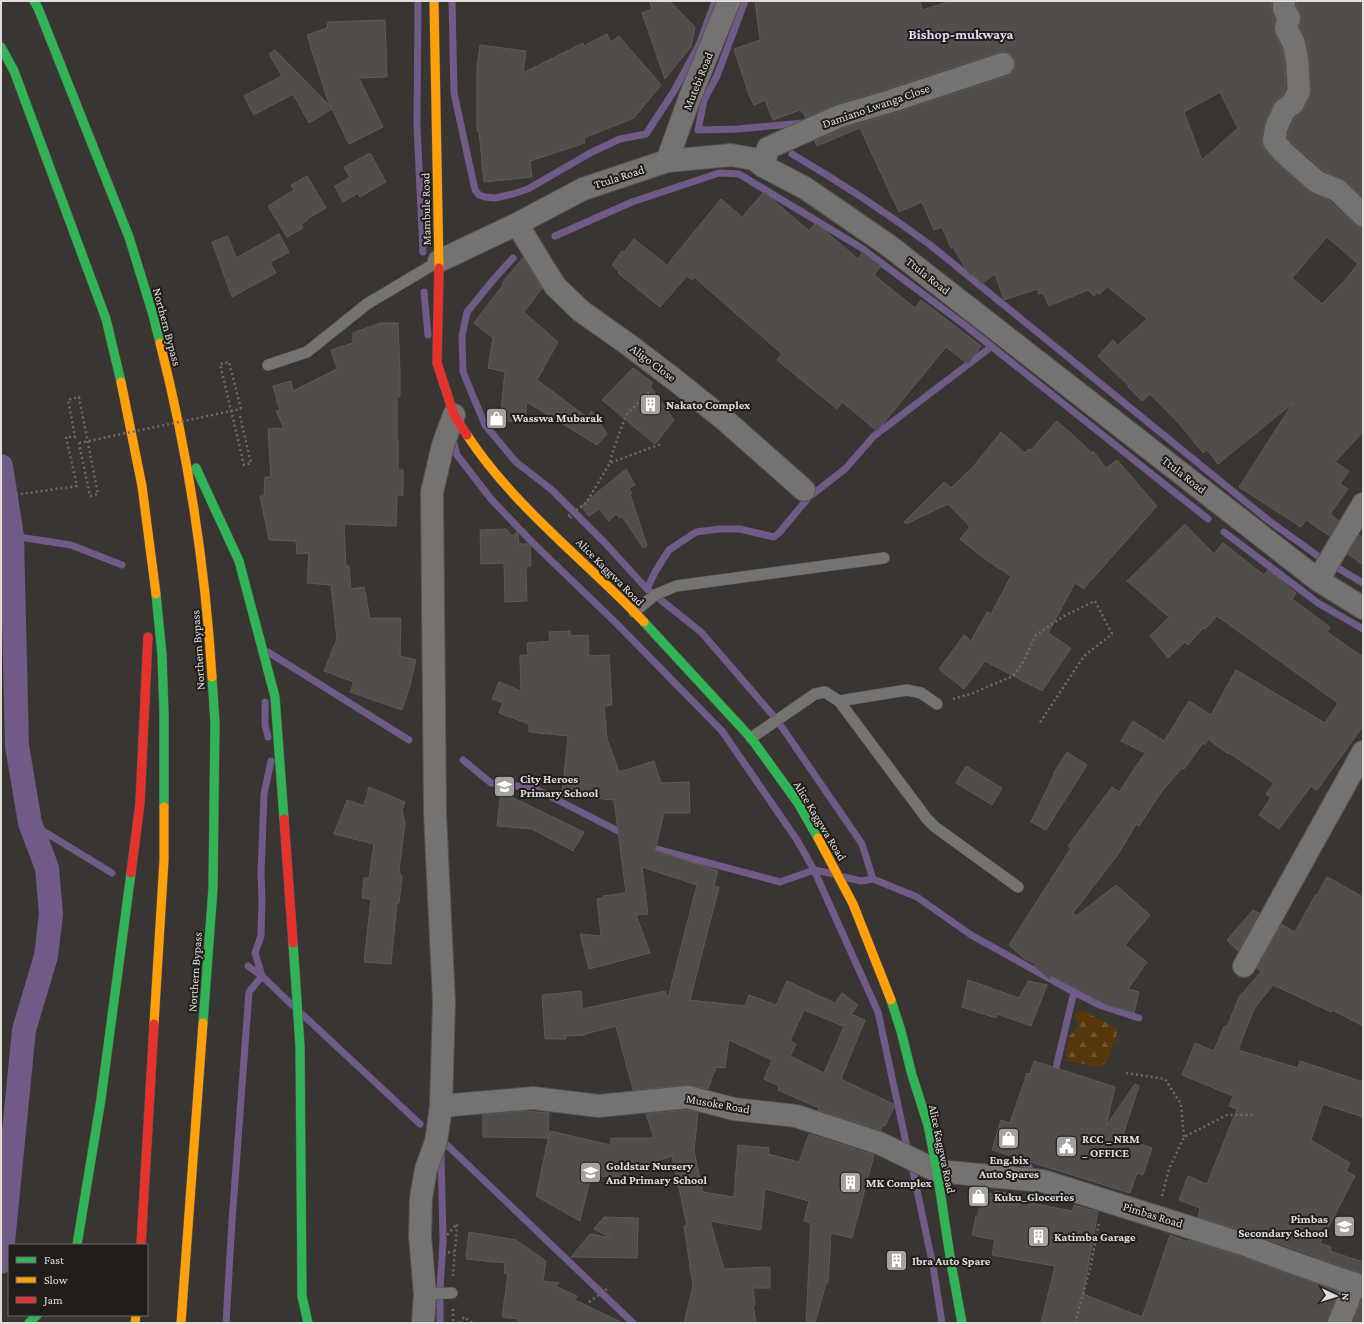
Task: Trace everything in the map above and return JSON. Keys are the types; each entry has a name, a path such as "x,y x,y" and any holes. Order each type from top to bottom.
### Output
{"main road":[{"name":"Northern Bypass","path":"34,1 129,237 153,315 182,437 193,496 208,613 213,673 215,730 213,888 181,1323"},
{"name":"Mambule Road","path":"434,1 439,261 437,363 454,415"},
{"path":"1,47 14,71 106,319 126,402 141,478 152,561 162,655 164,714 164,860 141,1244"},
{"name":"Alice Kaggwa Road","path":"454,415 476,449 513,494 634,612 751,738 798,803 828,855 853,904 887,989 901,1031 912,1075 928,1125 962,1323"},
{"path":"182,437 239,561 275,697 300,1046 302,1296 308,1323"},
{"path":"149,616 152,561"},
{"path":"77,1244 101,1099 140,803 149,631"}],"street":[{"name":"Mutebi Road","path":"667,161 690,97 729,1"},
{"path":"1284,1 1284,9 1289,18 1286,28 1294,44 1297,60 1299,91 1293,103 1284,110 1276,128 1274,141 1283,152 1317,182 1337,190 1363,216"},
{"name":"Damiano Lwanga Close","path":"764,166 768,148 840,116 1003,64"},
{"name":"Ttula Road","path":"439,261 517,224 583,189 667,161 730,156 754,159 805,188 888,245 1318,580 1363,608"},
{"name":"Aligo Close","path":"517,224 555,286 581,311 629,344 663,370 726,421 804,490"},
{"path":"423,1323 425,1294 420,1236 421,1198 426,1168 436,1142 441,1106 444,1002 435,814 432,492 443,445 454,415"},
{"path":"1318,580 1363,504"},
{"path":"1244,966 1363,752"},
{"name":"Musoke Road","path":"441,1106 533,1098 599,1106 688,1097 734,1109 796,1116 879,1143 937,1171"},
{"name":"Pimbas Road","path":"937,1171 1044,1181 1243,1244 1346,1282 1358,1285"},
{"path":"1339,1323 1348,1301 1358,1285"}],"lane":[{"path":"268,365 307,352 367,304 439,261"},
{"path":"634,612 655,595 676,586 884,558"},
{"path":"839,701 906,690 921,693 937,704"},
{"path":"751,738 815,694 825,692 839,701 927,819 1018,887"},
{"path":"425,1294 452,1293"}],"path":[{"path":"1,497 77,486 66,437 75,437 68,400 79,397 98,494 90,496 79,443 241,409 229,362 220,364 244,465 251,463 240,416"},
{"path":"576,514 568,517 586,503 610,463 626,416 654,386 663,370"},
{"path":"610,463 661,444"},
{"path":"937,704 973,693 1013,676 1022,664 1036,635 1064,616 1095,601 1112,634 1084,656 1039,724"},
{"path":"1126,1073 1165,1079 1181,1104 1184,1137 1169,1170 1156,1216"},
{"path":"1184,1137 1227,1115 1255,1114"},
{"path":"1075,1323 1090,1269 1103,1200"},
{"path":"448,1234 457,1224 452,1293 453,1323"},
{"path":"589,1302 607,1289"},
{"path":"460,1323 464,1317 473,1323"}],"green space":[{"path":"1082,1010 1118,1029 1116,1036 1118,1038 1117,1042 1113,1041 1108,1059 1100,1067 1065,1061 1069,1037 1079,1024 1074,1014"}],"building":[{"path":"650,1 670,1 695,27 691,47 665,79 642,13 652,9"},
{"path":"755,1 920,1 922,10 951,1 1272,1 1272,9 1276,19 1274,25 1275,33 1282,48 1285,62 1286,88 1283,95 1273,105 1265,123 1262,145 1275,161 1309,191 1330,201 1354,224 1363,227 1363,432 1335,462 1349,471 1340,484 1348,489 1330,514 1339,521 1330,536 1306,520 1301,527 1239,487 1293,403 1218,464 1207,450 1203,453 1182,427 1150,394 1142,401 1098,356 1113,340 1118,345 1147,319 1107,286 1100,294 1097,292 1094,296 1088,290 1049,306 1043,293 1039,294 1037,289 1004,300 995,274 981,284 974,274 970,276 953,247 951,248 942,227 934,230 922,202 899,212 860,128 817,146 815,141 844,128 895,113 1007,76 1012,73 1015,67 1015,60 1012,55 1006,52 999,52 887,89 836,104 806,118 800,110 773,120 765,100 754,105 749,95 734,49 760,40","holes":["1220,92 1238,128 1202,160 1184,112","1327,237 1358,264 1322,304 1292,278"]},
{"path":"1296,1 1363,1 1363,198 1345,181 1324,171 1287,137 1294,118 1304,109 1310,97 1311,91 1309,58 1306,41 1299,27 1301,16 1296,6"},
{"path":"385,20 387,77 359,78 383,127 349,144 332,109 309,123 293,94 254,115 244,96 282,76 269,54 275,50 332,108 328,101 307,35 327,28 328,22"},
{"path":"607,34 611,42 619,36 661,85 634,118 584,138 585,143 530,161 532,177 484,182 479,131 477,131 477,67 480,45 526,51 523,73 583,43 584,46"},
{"path":"370,153 386,182 360,197 358,193 343,202 335,186 350,177 344,167"},
{"path":"307,176 326,208 307,219 308,220 301,224 303,228 287,237 268,206 294,190 291,185"},
{"path":"764,192 809,231 816,223 858,259 863,252 881,266 874,275 915,308 921,300 981,346 968,364 946,347 877,431 842,402 837,409 777,360 782,354 694,277 692,280 687,276 660,307 618,273 619,272 612,265 622,251 624,252 634,239 667,265 721,199 742,217"},
{"path":"279,234 289,252 270,262 276,273 232,297 212,242 228,236 236,258"},
{"path":"523,258 542,288 524,312 558,342 537,380 587,417 592,411 607,434 597,445 527,402 525,423 500,420 505,372 488,368 493,338 474,323 503,285 502,283"},
{"path":"380,323 398,323 400,397 397,396 397,441 398,470 403,470 403,495 397,495 396,526 344,524 346,566 349,566 351,589 364,587 370,618 401,618 400,656 416,660 402,710 350,692 354,682 324,671 337,639 331,585 307,583 309,553 297,554 296,541 269,540 260,496 264,496 265,477 271,477 268,429 284,428 276,411 280,410 273,386 291,381 293,391 337,369 331,350 353,343 353,333"},
{"path":"633,368 653,383 650,386 674,420 655,444 602,400"},
{"path":"1057,421 1091,453 1093,451 1106,468 1117,460 1157,506 1084,589 1075,583 1048,633 1071,648 1042,691 985,661 964,689 939,669 964,635 971,641 987,612 991,614 1011,576 986,560 960,539 970,527 948,504 906,524 904,522 944,482 951,488 973,467 1001,432 1025,453 1029,449 1031,450"},
{"path":"626,469 635,485 629,489 632,493 630,494 647,546 643,548 622,516 620,518 616,514 609,521 599,509 589,516 581,506"},
{"path":"1185,524 1214,554 1223,543 1264,575 1268,570 1296,593 1292,599 1330,627 1327,632 1363,657 1363,726 1317,790 1311,786 1279,829 1259,815 1271,798 1266,794 1274,783 1229,753 1228,754 1208,739 1205,745 1203,743 1184,769 1182,768 1162,791 1139,826 1136,824 1119,853 1073,913 1076,916 1116,885 1150,915 1125,945 1147,962 1128,989 1139,992 1134,1013 1109,1006 1051,976 1050,980 1035,967 1036,964 1025,959 1009,945 1071,848 1068,846 1112,787 1119,792 1145,753 1121,741 1133,721 1164,741 1189,701 1211,715 1236,670 1325,723 1338,703 1217,616 1205,629 1203,628 1188,645 1185,642 1168,658 1150,636 1169,617 1127,581"},
{"path":"506,529 512,536 518,532 519,544 530,544 531,566 526,566 527,601 505,602 504,563 481,564 480,530"},
{"path":"1359,535 1363,538 1363,565 1348,554"},
{"path":"570,631 570,636 588,635 589,656 609,655 612,705 604,706 607,739 619,772 654,761 661,783 689,782 690,813 664,813 655,850 718,871 714,886 719,887 690,1000 745,1006 749,995 776,1005 787,981 835,1003 842,993 858,1005 851,1014 865,1020 841,1079 895,1105 885,1126 882,1125 881,1130 818,1110 819,1108 778,1090 779,1086 764,1079 772,1060 729,1040 725,1068 716,1067 708,1089 687,1085 633,1090 616,1026 585,1035 566,1036 566,1039 545,1039 542,995 581,991 582,1009 665,991 668,998 697,885 642,867 648,914 636,915 650,953 589,969 580,934 601,936 597,899 603,898 603,896 626,893 614,800 562,795 568,736 529,732 529,724 499,713 503,703 492,699 499,682 521,691 520,655 528,655 527,643 550,641 549,632","holes":["804,1010 843,1026 846,1022 824,1073 790,1056 796,1044 790,1041"]},
{"path":"1067,752 1087,765 1046,830 1031,822 1054,775 1053,774"},
{"path":"966,766 1002,788 992,805 956,783"},
{"path":"369,787 405,802 402,810 405,823 399,871 402,877 399,903 397,903 391,964 364,962 371,899 362,898 364,878 369,878 374,844 334,834 347,800 364,806"},
{"path":"501,792 584,832 573,851 532,829 497,826"},
{"path":"1327,877 1363,897 1363,1026 1332,1010 1331,1012 1273,985 1254,1009 1238,1050 1298,1068 1300,1061 1363,1082 1363,1117 1323,1104 1311,1140 1350,1163 1346,1171 1355,1176 1320,1243 1331,1247 1330,1251 1363,1262 1363,1274 1247,1232 1198,1217 1200,1208 1179,1200 1188,1176 1207,1184 1237,1109 1229,1106 1233,1096 1182,1075 1195,1043 1214,1051 1224,1026 1227,1027 1239,997 1261,972 1257,968 1281,924 1295,932"},
{"path":"1253,910 1259,913 1238,951 1227,940"},
{"path":"968,980 1019,998 1028,981 1047,985 1031,1026 997,1014 996,1018 962,1007"},
{"path":"1034,1061 1115,1087 1106,1126 1135,1084 1139,1086 1122,1138 1152,1148 1143,1175 1137,1173 1130,1193 992,1150 1001,1120 1010,1123 1027,1073 1030,1074"},
{"path":"687,1110 698,1112 694,1151 703,1192 734,1197 738,1145 769,1148 768,1154 799,1162 809,1134 874,1155 852,1238 831,1233 828,1283 826,1283 815,1323 806,1323 811,1223 804,1221 809,1201 765,1189 761,1230 710,1221 724,1269 770,1267 770,1288 753,1288 755,1305 753,1305 756,1323 684,1323 693,1286 684,1226 687,1225 672,1156 638,1167 628,1167 628,1177 591,1176 580,1221 536,1196 550,1131 611,1145 611,1138 654,1138 646,1114"},
{"path":"525,1111 549,1113 548,1138 483,1137 483,1115"},
{"path":"995,1191 1016,1195 1016,1200 1072,1211 1074,1205 1098,1212 1083,1294 1142,1317 1170,1235 1188,1242 1189,1240 1239,1256 1338,1291 1327,1323 1041,1323 1055,1266 992,1255 995,1240 972,1235 976,1216 978,1216 982,1192 994,1194"},
{"path":"604,1217 638,1218 637,1258 571,1257 590,1234 611,1238 594,1229"},
{"path":"469,1232 516,1240 546,1261 543,1281 559,1283 555,1286 577,1296 575,1300 623,1323 517,1323 518,1319 502,1317 508,1274 504,1273 505,1263 466,1259"},
{"path":"1362,1299 1363,1316 1360,1323 1353,1323"}],"waterway":[{"path":"418,1 417,127 423,252"},
{"path":"452,1 454,93 475,190 479,195 495,198 528,189 592,152 620,139 646,134 674,91 699,45 715,1"},
{"path":"745,1 717,76 704,100 698,130 738,129 804,123"},
{"path":"792,154 896,220 929,244 1268,520 1318,556 1363,583"},
{"path":"555,236 632,202 719,173 739,174 860,247 966,326 1208,519"},
{"path":"513,258 467,312 462,336 463,372 485,425 516,462 552,490 605,543 647,589 701,632 777,720 862,844 873,879"},
{"path":"424,292 428,335"},
{"path":"647,589 655,572 669,550 696,532 719,529 740,529 774,537 809,497 845,469 874,436 991,347"},
{"path":"452,437 457,455 491,499 532,542 616,623 722,731 797,840 814,870 878,1012 908,1152"},
{"path":"1,466 12,536 17,746 30,823 47,868 51,914 46,956 24,1030 1,1262"},
{"path":"1224,532 1318,603 1363,629"},
{"path":"12,536 71,545 122,565"},
{"path":"268,652 409,740"},
{"path":"265,702 265,725 268,737"},
{"path":"463,760 491,783 534,788 626,835"},
{"path":"226,1323 249,992 262,976 255,953 261,936 261,874 264,794 271,761"},
{"path":"30,823 112,873"},
{"path":"648,845 656,849 780,882 814,870 834,874"},
{"path":"844,877 861,881 873,879 917,897 971,935 1070,990 1099,1005 1139,1018"},
{"path":"248,966 262,976 292,1005"},
{"path":"1054,1076 1074,992"},
{"path":"303,1015 420,1124"},
{"path":"445,1143 633,1323"},
{"path":"1028,1151 1023,1163 1029,1167"},
{"path":"440,1323 440,1289 443,1241 441,1153"},
{"path":"911,1162 933,1266 942,1323"}],"traffic: fast":[{"path":"34,1 129,237 160,343"},
{"path":"1,47 14,71 106,319 121,382"},
{"path":"196,468 239,561 275,697 284,819"},
{"path":"156,594 162,655 164,714 164,807"},
{"path":"644,622 751,738 798,803 818,838"},
{"path":"203,1023 213,888 215,723 212,677"},
{"path":"77,1244 101,1099 131,873"},
{"path":"293,943 300,1046 302,1296 308,1323"},
{"path":"891,1000 928,1125 962,1323"},
{"path":"29,1323 36,1316"}],"traffic: slow":[{"path":"434,1 439,268"},
{"path":"160,343 179,426 194,508 205,592 212,677"},
{"path":"121,382 142,486 156,594"},
{"path":"467,435 506,486 644,622"},
{"path":"154,1024 164,860 164,807"},
{"path":"818,838 853,904 891,1000"},
{"path":"181,1323 203,1023"},
{"path":"135,1323 136,1316"}],"traffic: jam":[{"path":"439,268 437,363 454,415 467,435"},
{"path":"131,873 140,803 148,637"},
{"path":"284,819 293,943"},
{"path":"141,1244 154,1024"}],"place":[{"name":"Nakato Complex","path":"651,405"},
{"name":"Wasswa Mubarak","path":"497,418"},
{"name":"City Heroes Primary School","path":"504,786"},
{"name":"Eng.bix Auto Spares","path":"1009,1139"},
{"name":"RCC _ NRM _ OFFICE","path":"1066,1146"},
{"name":"Goldstar Nursery And Primary School","path":"591,1173"},
{"name":"MK Complex","path":"851,1183"},
{"name":"Kuku_Gloceries","path":"979,1197"},
{"name":"Pimbas Secondary School","path":"1344,1226"},
{"name":"Katimba Garage","path":"1038,1237"},
{"name":"Ibra Auto Spare","path":"896,1261"}],"district":[{"name":"Bishop-mukwaya","path":"961,34"}]}
